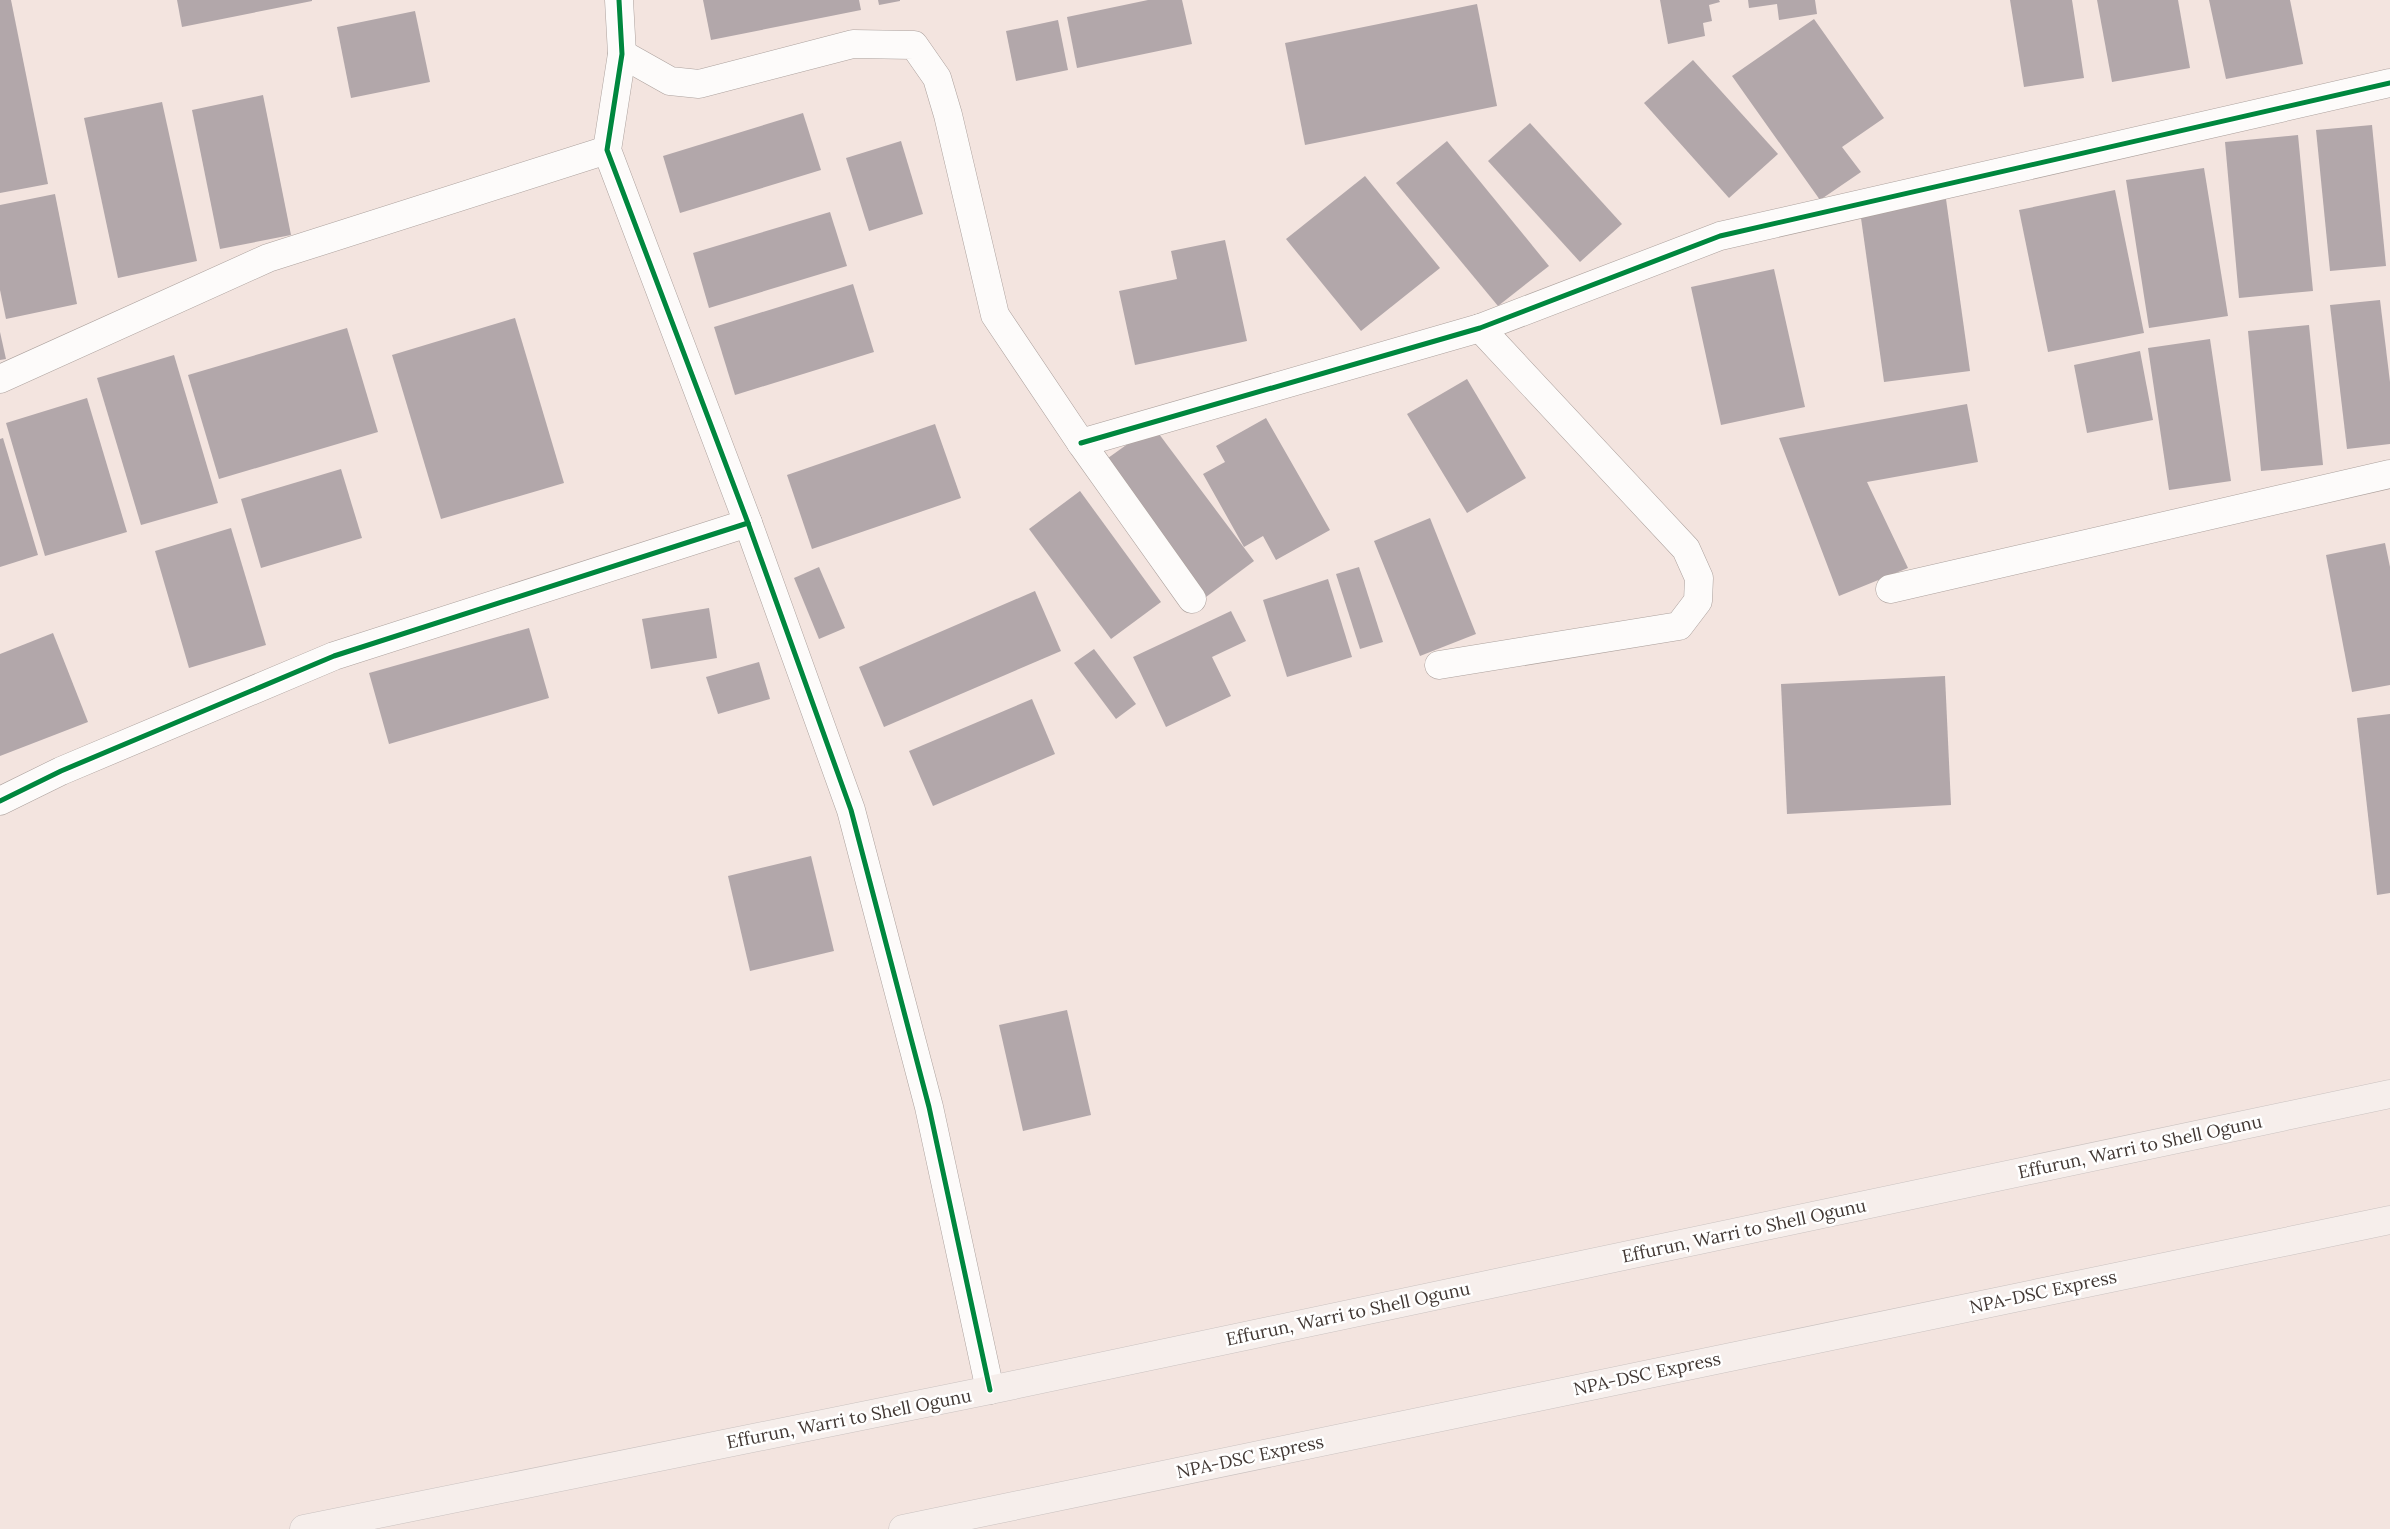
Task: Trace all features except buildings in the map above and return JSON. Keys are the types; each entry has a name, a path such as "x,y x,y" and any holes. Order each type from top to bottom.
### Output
{"main road":[{"name":"Effurun, Warri to Shell Ogunu","path":"304,1529 990,1390 2390,1094"},
{"name":"NPA-DSC Express","path":"903,1529 2390,1220"}],"street":[{"path":"620,0 622,54 607,150 748,523 851,810 929,1107 990,1390"},
{"path":"622,54 670,81 699,84 853,44 914,45 937,78 948,116 995,315 1081,443 1192,599"},
{"path":"1081,443 1480,328 1720,236 2390,83"},
{"path":"0,378 268,258 607,150"},
{"path":"1439,664 1679,626 1698,601 1699,578 1686,549 1480,328"},
{"path":"1890,589 2390,474"},
{"path":"0,801 61,771 334,656 748,523"}],"cycle path":[{"path":"619,0 622,54 607,150 748,523 851,810 929,1107 990,1390"},
{"path":"1081,443 1480,328 1720,236 2390,83"},
{"path":"0,801 61,771 334,656 748,523"}]}
